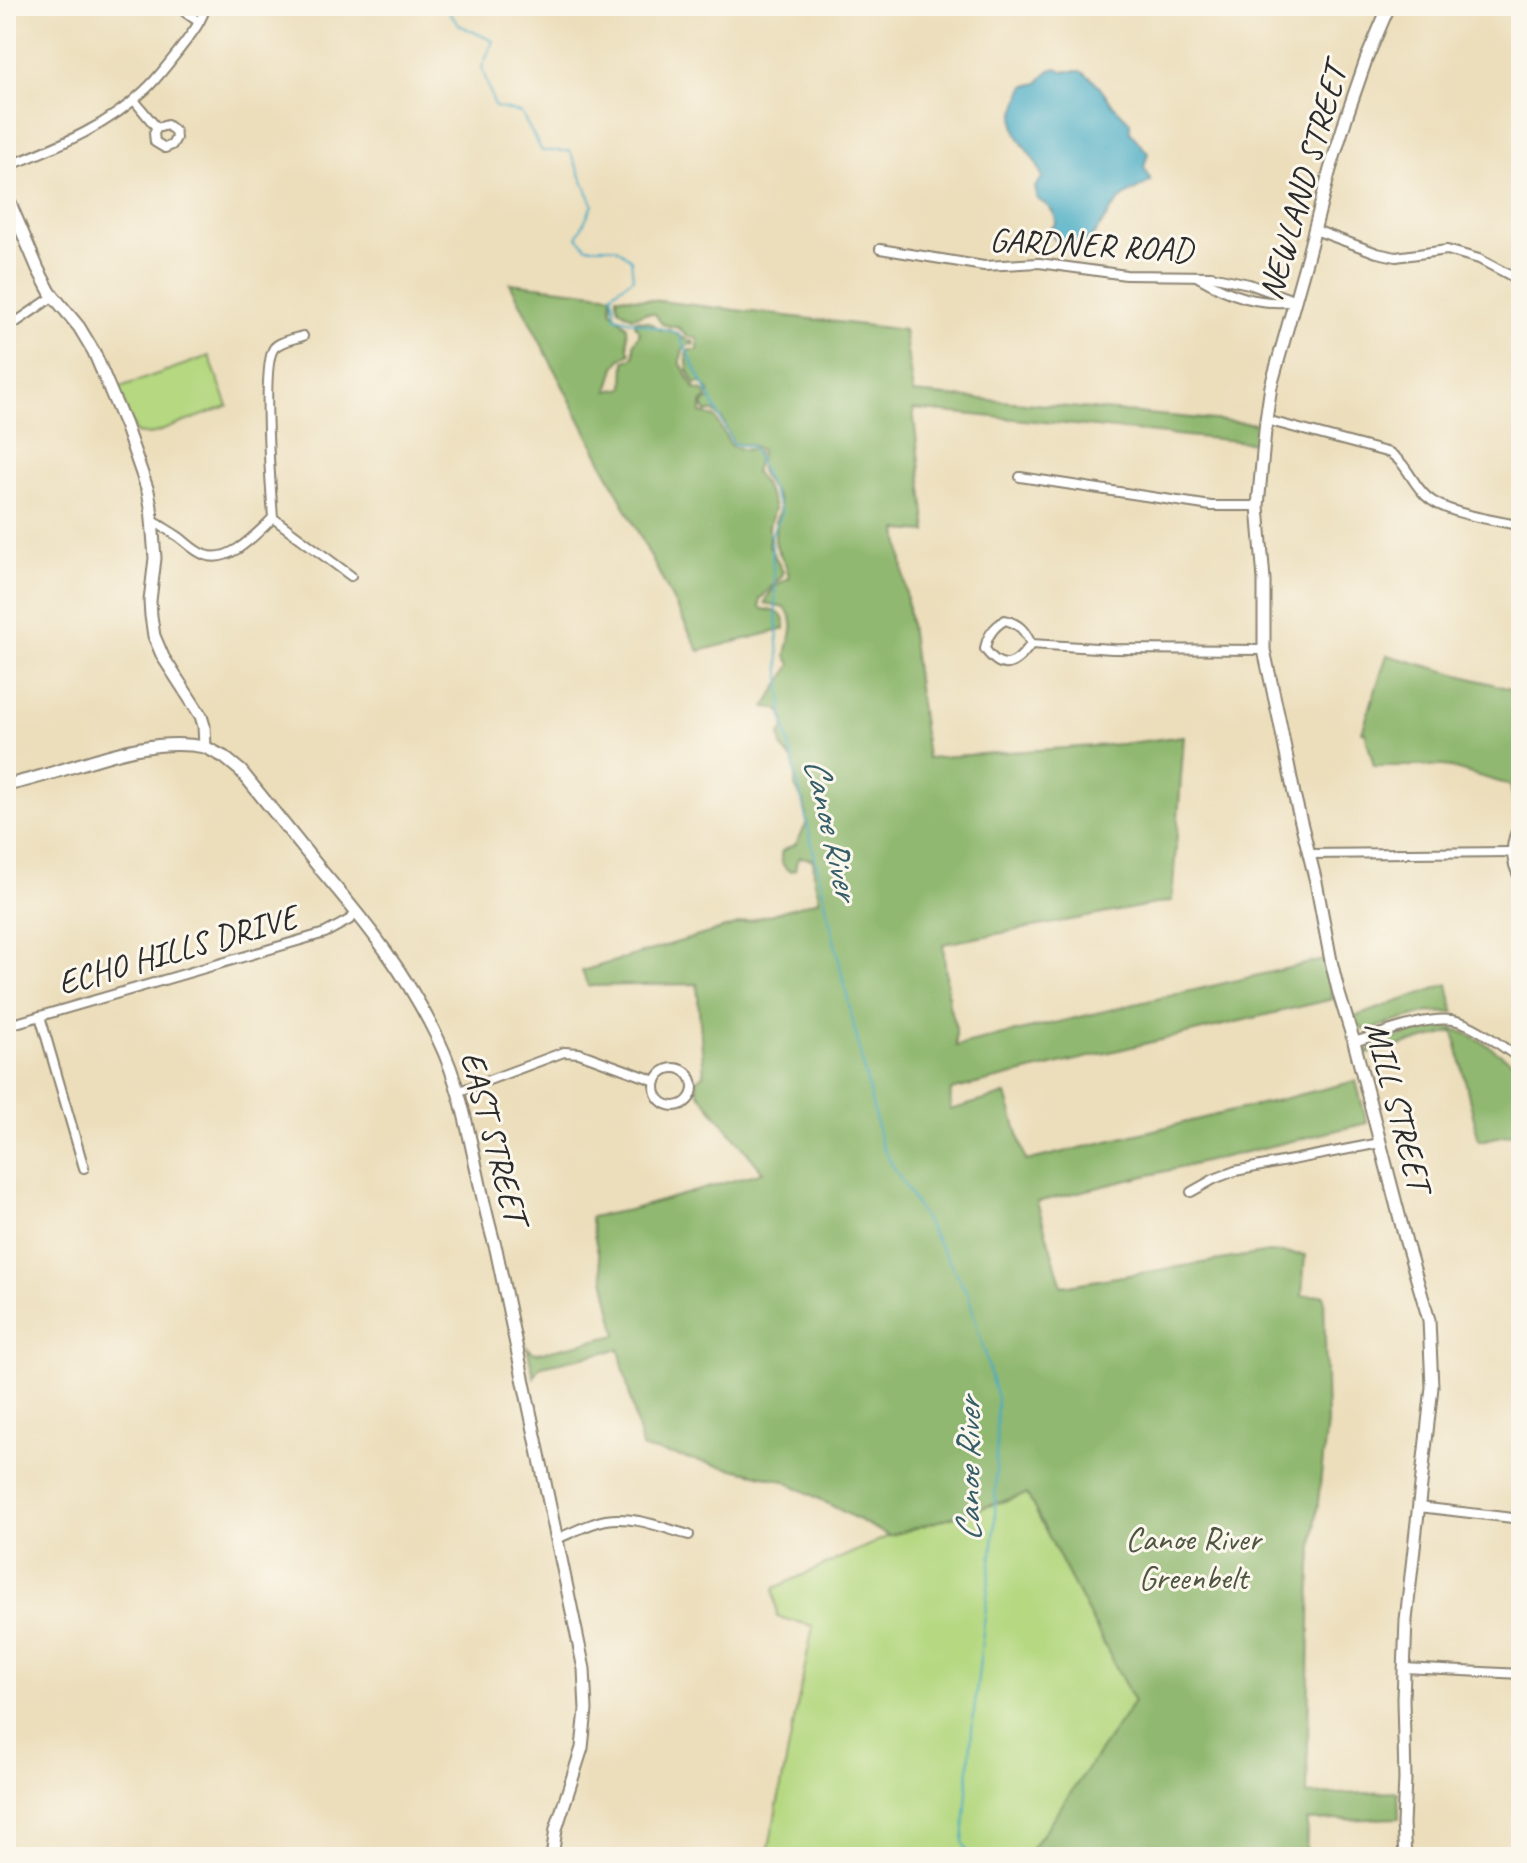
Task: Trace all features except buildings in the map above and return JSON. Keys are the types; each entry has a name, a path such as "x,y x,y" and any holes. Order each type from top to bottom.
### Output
{"street":[{"path":"182,6 199,22"},
{"path":"6,167 86,133 147,90 199,22 206,6"},
{"name":"NEWLAND STREET","path":"1274,375 1347,115 1389,6"},
{"path":"134,100 157,128"},
{"path":"6,194 38,269 87,339 125,425 148,491 152,520 155,558 150,601 152,627 163,657 201,716 205,747 185,743 158,745 6,785"},
{"path":"1315,230 1396,257 1447,250 1479,259 1521,281"},
{"name":"GARDNER ROAD","path":"880,249 984,266 1039,263 1126,275 1211,276 1249,284 1296,301"},
{"path":"1195,275 1223,292 1256,301 1296,301"},
{"path":"6,329 54,296"},
{"path":"273,518 269,362 272,350 278,344 303,336"},
{"name":"MILL STREET","path":"1274,375 1266,420 1258,506 1264,580 1264,650 1331,961 1429,1320 1432,1387 1406,1620 1405,1857"},
{"path":"1266,420 1390,453 1401,461 1423,493 1441,506 1521,526"},
{"path":"1020,477 1211,506 1258,506"},
{"path":"152,520 207,556 218,556 227,555 273,518"},
{"path":"273,518 351,576"},
{"path":"1005,620 1015,622 1024,630 1031,644 1020,660 1011,664 1000,663 985,649 991,631 1005,620"},
{"path":"1031,644 1113,649 1264,650"},
{"name":"EAST STREET","path":"205,747 241,771 382,943 438,1039 457,1092 496,1249 584,1669 586,1710 582,1748 556,1829 552,1857"},
{"path":"1521,821 1511,852 1521,881"},
{"path":"1309,854 1511,852"},
{"name":"ECHO HILLS DRIVE","path":"6,1026 325,933 357,913"},
{"path":"40,1016 84,1168"},
{"path":"1354,1042 1422,1022 1449,1020 1473,1028 1521,1059"},
{"path":"457,1092 564,1052 579,1053 656,1081"},
{"path":"668,1069 680,1070 689,1077 692,1094 678,1106 665,1104 657,1094 656,1081 668,1069"},
{"path":"1191,1192 1235,1171 1380,1143"},
{"path":"1419,1507 1521,1519"},
{"path":"557,1539 606,1520 617,1519 638,1521 689,1535"},
{"path":"1404,1668 1521,1674"}],"green space":[{"path":"510,283 612,295 611,310 627,327 630,353 615,367 608,391 624,388 625,361 634,355 634,343 640,333 636,320 649,322 661,330 669,329 694,342 683,349 680,362 695,389 707,395 701,403 701,413 715,417 731,446 745,450 753,448 758,453 755,472 774,509 769,526 769,545 783,572 760,599 760,607 779,614 784,619 785,629 699,651"},
{"path":"617,296 904,330 913,393 1258,424 1256,443 913,409 927,532 898,530 927,758 1121,744 1184,736 1172,901 943,944 956,1046 1323,960 1333,999 951,1090 950,1110 1006,1094 1026,1161 1356,1081 1367,1123 1037,1202 1062,1286 1269,1252 1305,1255 1302,1296 1324,1295 1327,1423 1311,1565 1307,1795 1398,1792 1399,1818 1307,1821 1306,1857 1026,1857 1134,1702 1027,1494 889,1536 785,1481 642,1448 619,1349 542,1366 534,1377 527,1347 538,1353 617,1335 590,1217 629,1210 763,1172 698,1092 696,1080 704,1075 697,984 588,986 582,971 819,900 812,859 800,857 795,870 790,871 781,860 782,851 796,844 806,825 806,813 795,787 793,761 782,748 780,735 784,718 777,709 765,707 791,664 786,656 792,621 785,608 765,604 774,588 789,578 775,541 775,522 780,506 778,500 760,470 761,450 751,445 733,444 722,419 714,412 706,412 702,406 710,399 709,391 702,383 695,384 688,370 686,354 689,350 698,350 698,340 688,337 679,328 662,324 655,314 632,317 619,308"},
{"path":"209,356 228,406 150,435 136,433 117,388"},
{"path":"1387,655 1521,692 1521,808 1516,813 1510,785 1444,766 1374,766 1365,732 1362,732"},
{"path":"1448,984 1454,1013 1429,1012 1367,1030 1359,1027 1354,1017"},
{"path":"1439,1027 1472,1036 1521,1068 1521,1132 1479,1141 1454,1032 1366,1054 1373,1045"},
{"name":"Canoe River Greenbelt","path":"1027,1494 1134,1702 1026,1857 767,1857 813,1626 777,1617 774,1588 889,1536"}],"water":[{"path":"1050,70 1081,71 1094,80 1130,122 1130,132 1148,153 1144,167 1151,181 1119,201 1089,240 1074,248 1062,245 1053,237 1051,228 1056,224 1053,212 1037,199 1035,187 1042,178 1040,171 1018,137 1014,122 1025,86 1038,83"}],"waterway":[{"name":"Canoe River","path":"444,6 459,25 493,41 482,68 495,107 521,113 542,151 570,151 593,204 577,237 587,247 615,247 631,259 633,278 612,293 616,317 678,333 733,444 752,446 782,513 771,535 783,719 882,1147 968,1294 997,1398 995,1527 963,1842 969,1857"}]}
